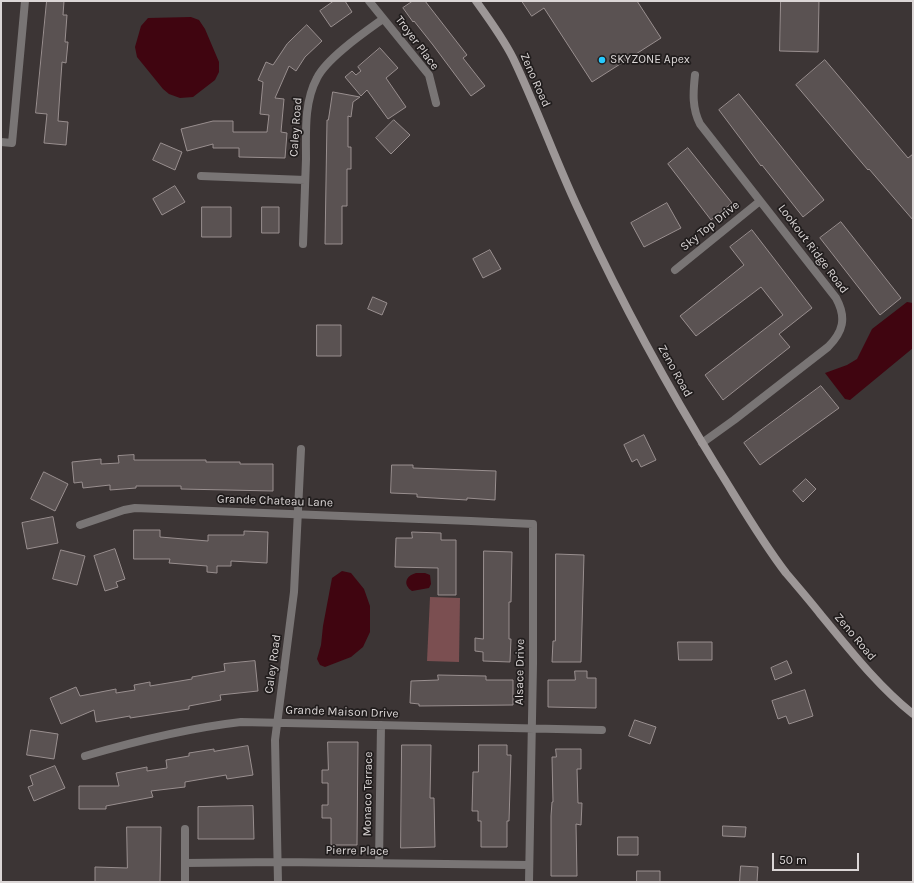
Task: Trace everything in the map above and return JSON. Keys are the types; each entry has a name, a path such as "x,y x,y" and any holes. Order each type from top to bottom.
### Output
{"street":[{"path":"1,142 12,143 25,1"},
{"name":"Troyer Place","path":"369,1 429,75 436,103"},
{"name":"Zeno Road","path":"476,1 491,21 512,57 559,166 607,270 675,398 702,443 734,495 786,572 870,674 913,714"},
{"name":"Caley Road","path":"303,244 308,108 312,87 318,76 334,57 383,19"},
{"name":"Lookout Ridge Road","path":"695,75 693,96 694,108 700,124 836,298 842,311 842,329 828,347 702,443"},
{"path":"201,176 305,180"},
{"name":"Sky Top Drive","path":"675,270 760,201"},
{"name":"Caley Road","path":"278,882 279,862 275,740 292,604 301,449"},
{"name":"Grande Chateau Lane","path":"80,525 134,508 471,521"},
{"name":"Alsace Drive","path":"471,521 533,524 532,729 529,882"},
{"name":"Grande Maison Drive","path":"85,756 135,741 223,724 241,722 602,730"},
{"name":"Monaco Terrace","path":"379,863 381,725"},
{"path":"185,829 185,882"},
{"name":"Pierre Place","path":"185,862 529,865"}],"shaded area":[{"path":"191,17 199,20 205,29 219,62 219,72 215,80 193,97 180,98 169,94 163,89 137,57 135,47 141,26 148,18"},
{"path":"907,302 913,303 913,348 850,400 845,399 825,373 847,365 857,359 872,329"},
{"path":"342,571 351,573 364,589 370,606 370,632 363,647 351,657 325,667 320,665 317,659 321,645 332,578"},
{"path":"416,573 425,573 430,575 431,584 429,588 412,591 409,589 406,581 409,576"},
{"path":"430,597 460,598 459,662 427,661"}],"building":[{"path":"47,1 64,1 63,15 67,15 65,42 68,42 66,63 62,62 58,121 68,122 66,145 44,143 47,114 36,113"},
{"path":"334,1 345,1 352,12 331,27 320,11"},
{"path":"413,1 425,1 467,55 463,58 485,86 471,96 403,8"},
{"name":"SKYZONE Apex","path":"522,1 637,1 661,38 592,82 544,8 532,16"},
{"path":"781,1 819,1 818,52 780,51"},
{"path":"307,25 322,41 305,57 296,71 289,66 275,98 284,99 281,132 287,133 285,158 239,157 239,148 213,148 213,144 187,151 181,129 213,121 233,121 233,132 267,132 269,115 260,114 263,82 258,80 266,62 273,65 287,44"},
{"path":"380,48 398,68 386,78 406,107 388,119 367,90 361,96 345,77 352,71 356,75 361,71 358,67"},
{"path":"825,60 908,158 913,154 913,220 869,169 868,170 796,85"},
{"path":"333,92 360,97 353,102 351,117 348,116 348,147 351,147 351,169 347,169 347,206 342,206 342,244 325,244 327,120"},
{"path":"739,94 824,200 803,217 762,165 761,166 719,110"},
{"path":"394,120 410,135 391,154 376,138"},
{"path":"161,143 182,152 175,170 153,160"},
{"path":"688,148 732,203 711,220 668,164"},
{"path":"175,186 185,202 162,215 153,199"},
{"path":"667,203 681,228 644,247 631,223"},
{"path":"202,207 231,207 231,237 202,237"},
{"path":"262,207 279,207 279,233 262,233"},
{"path":"841,222 901,298 880,315 820,238"},
{"path":"752,230 812,308 779,334 790,347 723,400 705,375 783,315 761,287 696,336 680,316 744,265 730,247"},
{"path":"490,250 501,269 483,278 473,259"},
{"path":"373,297 387,303 382,315 368,309"},
{"path":"317,325 341,325 341,356 317,356"},
{"path":"821,386 839,408 760,465 744,443"},
{"path":"644,435 656,460 641,467 637,459 632,462 624,445"},
{"path":"134,455 134,460 206,460 206,462 273,464 273,491 181,489 181,486 136,486 136,488 110,490 110,485 83,488 82,482 74,483 72,462 101,459 101,464 119,463 118,456"},
{"path":"392,465 413,465 413,468 496,471 495,500 417,497 417,494 391,493"},
{"path":"44,472 68,484 55,511 31,499"},
{"path":"806,479 816,489 803,502 793,491"},
{"path":"53,517 58,543 27,549 22,523"},
{"path":"134,530 160,530 160,537 208,541 208,535 244,535 244,531 268,532 267,563 231,561 231,566 217,566 217,573 207,572 207,566 169,563 170,559 134,559"},
{"path":"412,532 441,533 441,540 456,540 456,595 438,595 438,568 395,567 396,538 412,538"},
{"path":"115,549 125,579 116,582 118,587 105,591 94,556"},
{"path":"61,550 85,556 77,585 53,579"},
{"path":"484,551 512,552 511,602 509,602 509,639 511,639 510,662 483,661 483,652 475,651 475,638 483,639"},
{"path":"556,554 584,555 581,662 552,662 553,641 555,641"},
{"path":"678,642 712,642 712,660 679,660"},
{"path":"255,661 258,691 220,695 221,700 189,706 189,709 130,718 130,716 96,722 94,710 61,724 50,698 76,687 80,696 116,689 116,693 135,690 134,685 150,682 150,686 192,679 192,677 225,671 224,664"},
{"path":"787,661 792,673 775,680 771,668"},
{"path":"575,671 587,671 587,678 596,678 596,708 548,707 548,680 575,680"},
{"path":"438,675 486,676 486,680 513,680 513,705 419,706 419,704 410,703 411,681 438,680"},
{"path":"805,690 813,716 789,724 786,716 778,719 772,701"},
{"path":"635,720 656,727 650,744 629,736"},
{"path":"31,730 58,734 54,759 27,755"},
{"path":"328,742 358,742 357,845 331,845 331,818 322,818 322,805 328,805 328,783 322,783 322,770 328,770"},
{"path":"402,745 431,745 430,798 434,798 435,847 401,848"},
{"path":"479,745 507,745 507,755 511,755 507,847 481,847 481,821 478,821 478,811 472,811 473,772 478,772"},
{"path":"248,746 253,775 227,779 226,775 185,782 185,787 151,791 153,797 106,806 106,809 79,809 79,786 119,786 116,773 147,767 147,771 167,768 166,760 189,756 189,753"},
{"path":"556,749 581,749 581,769 577,769 578,803 582,803 581,825 576,824 577,876 551,876 551,816 553,802 552,757 556,757"},
{"path":"55,766 65,788 34,801 28,787 33,785 30,776"},
{"path":"253,806 254,839 198,839 198,807"},
{"path":"723,826 746,827 745,837 723,836"},
{"path":"127,827 161,827 160,882 95,882 95,867 127,868"},
{"path":"618,837 638,837 638,855 618,855"},
{"path":"741,866 758,867 757,882 740,882"},
{"path":"637,871 660,871 660,882 637,882"}],"place":[{"name":"SKYZONE Apex","path":"602,60"}]}
